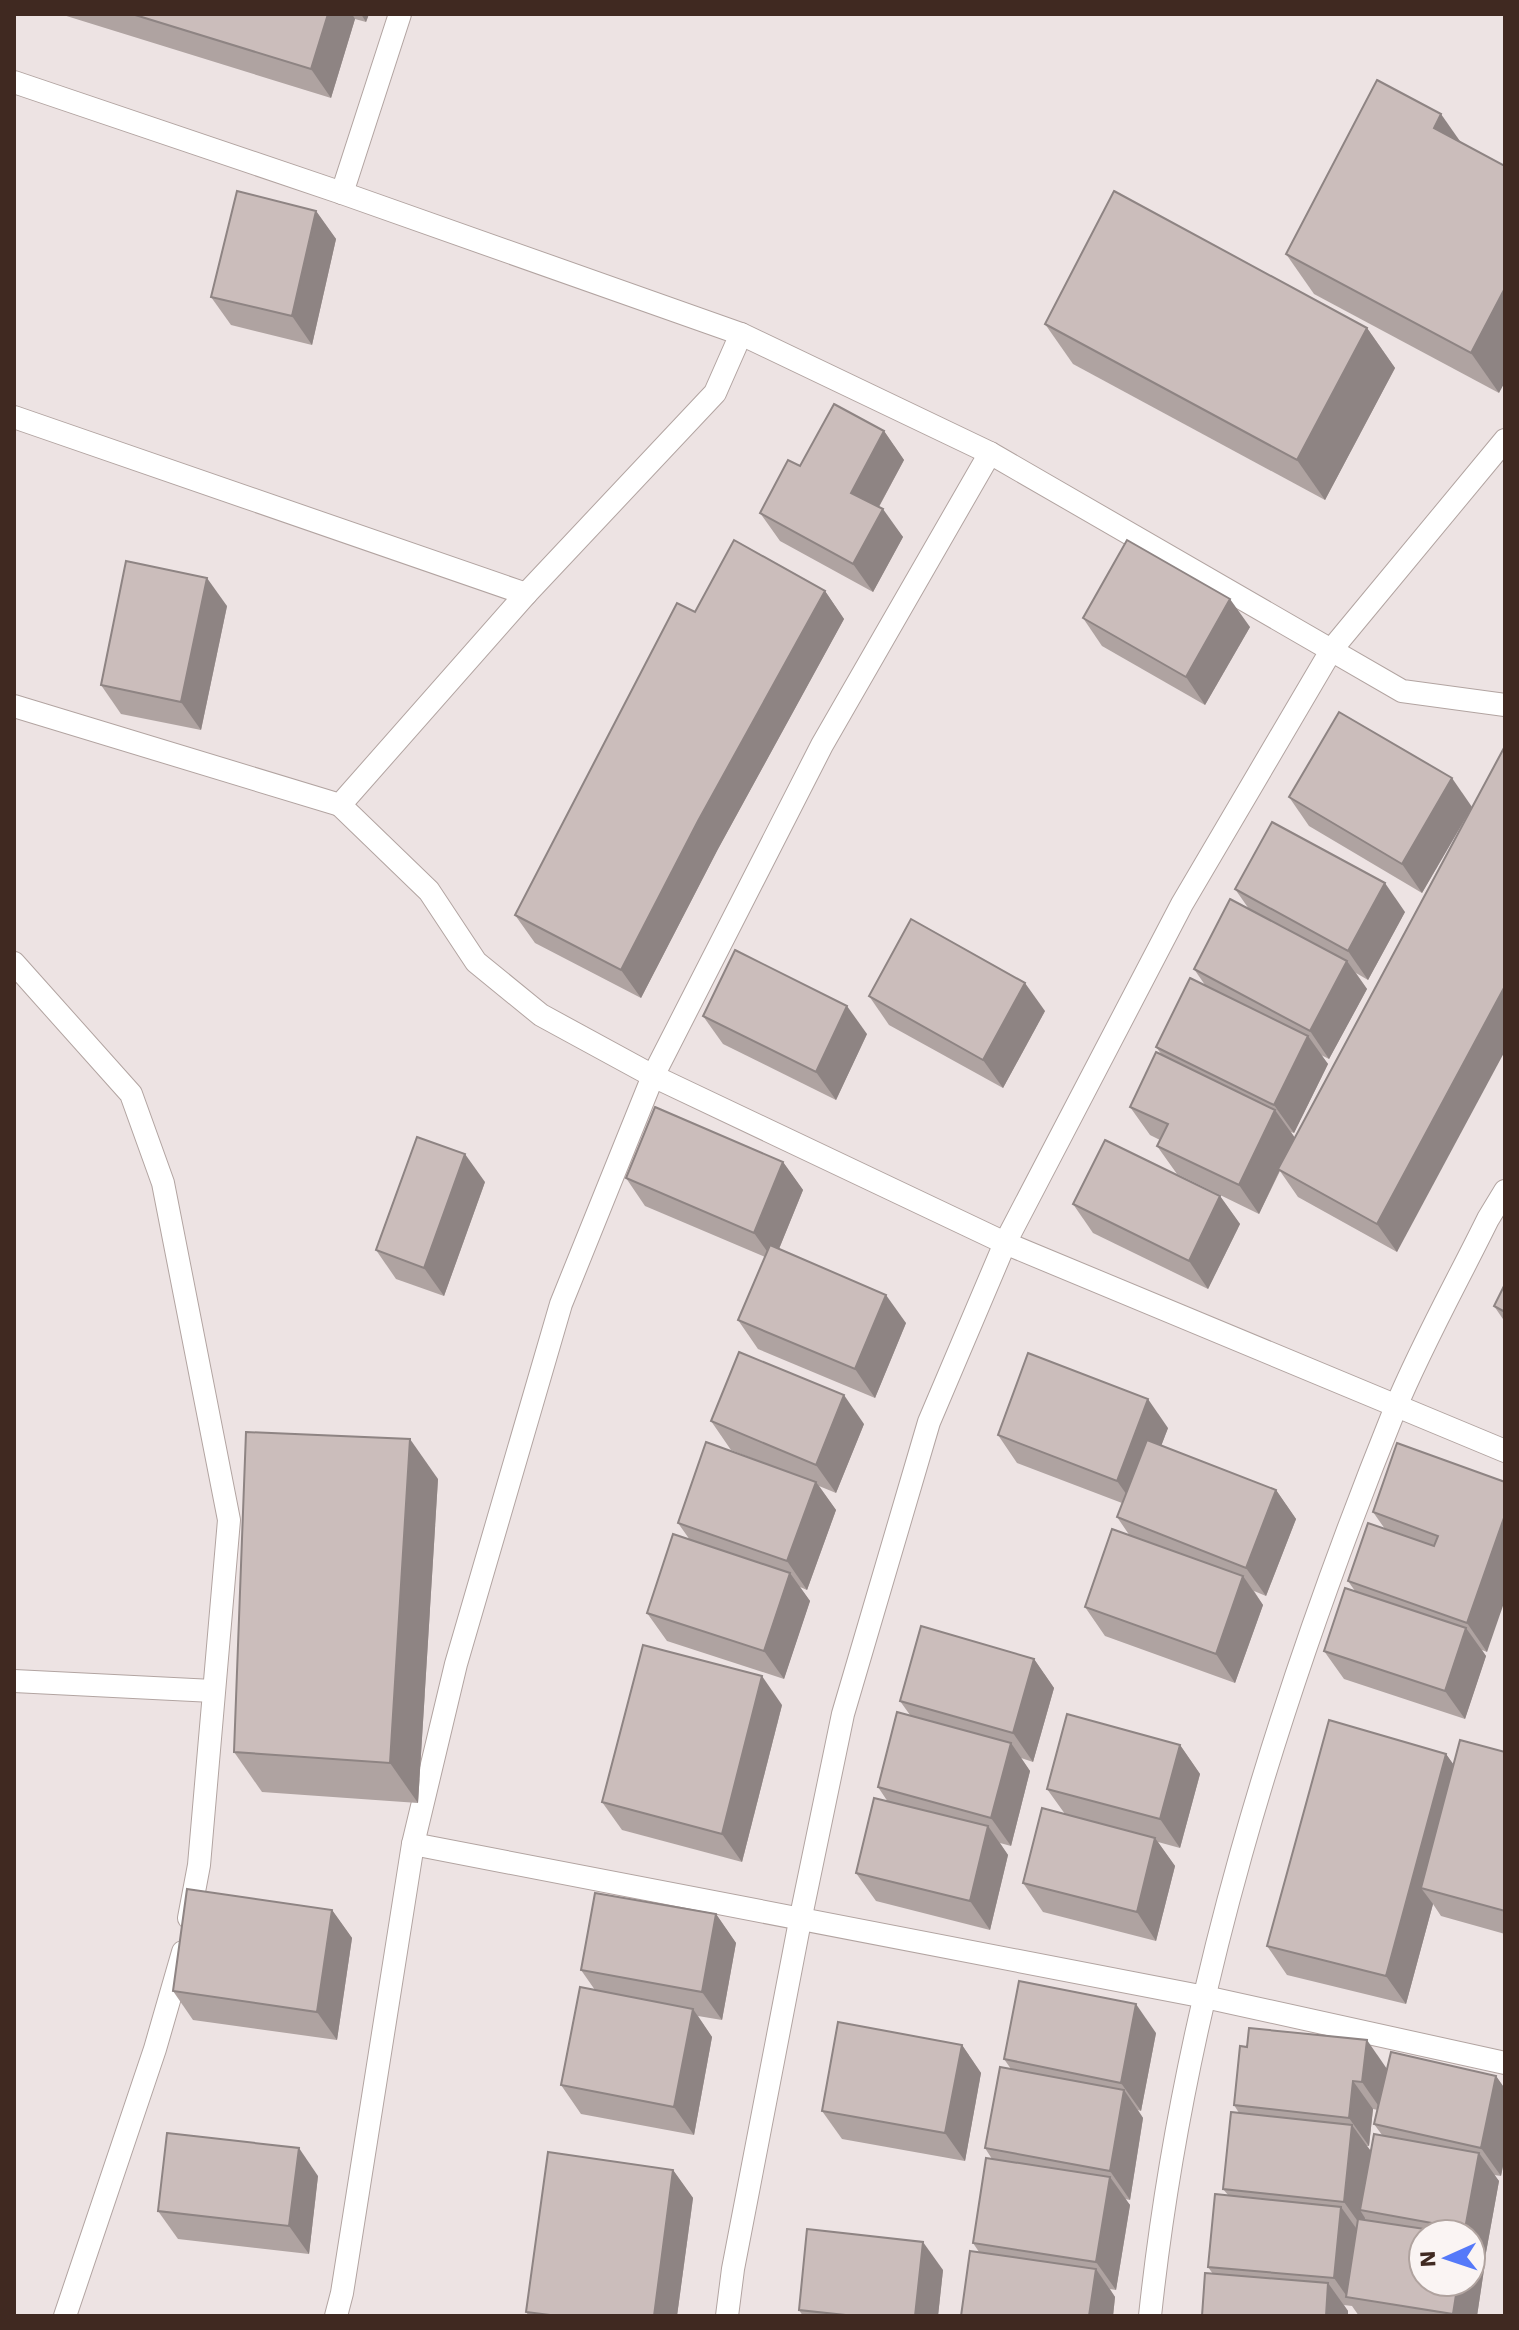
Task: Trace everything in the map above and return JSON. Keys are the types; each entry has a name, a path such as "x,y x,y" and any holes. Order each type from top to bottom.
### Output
{"street":[{"path":"342,193 400,14"},
{"path":"14,82 342,193 741,334 990,453 1402,691 1505,705"},
{"path":"340,805 526,594 715,393 741,334"},
{"path":"14,417 526,594"},
{"path":"727,2316 733,2269 800,1921 843,1714 929,1422 1005,1243 1182,904 1332,649 1505,440"},
{"path":"336,2316 413,1844 456,1664 561,1304 653,1076 822,745 990,453"},
{"path":"14,706 340,805 429,891 476,962 541,1015 653,1076 1005,1243 1505,1451"},
{"path":"14,963 131,1094 163,1183 229,1520 199,1865 183,1951 155,2049 65,2316"},
{"path":"1150,2316 1176,2133 1205,1997 1291,1687 1397,1406 1488,1219 1505,1191"},
{"path":"14,1681 213,1691"},
{"path":"413,1844 1205,1997 1505,2063"}],"building":[{"path":"132,14 328,14 311,69"},
{"path":"1377,80 1441,114 1434,128 1505,166 1505,288 1471,353 1286,254"},
{"path":"237,191 316,211 292,316 211,297"},
{"path":"1114,191 1367,328 1297,460 1045,324"},
{"path":"834,404 884,431 851,493 883,509 853,564 760,513 788,460 800,466"},
{"path":"734,540 825,591 698,821 621,970 515,915 677,603 695,612"},
{"path":"1127,540 1230,599 1186,677 1083,618"},
{"path":"126,561 207,578 181,702 101,685"},
{"path":"1339,712 1452,778 1402,864 1289,797"},
{"path":"1505,746 1505,986 1377,1224 1278,1169"},
{"path":"1272,822 1385,883 1348,951 1235,889"},
{"path":"1230,899 1347,961 1310,1031 1194,969"},
{"path":"911,919 1025,983 983,1060 869,996"},
{"path":"735,950 847,1006 816,1072 703,1016"},
{"path":"1190,978 1308,1036 1274,1105 1156,1047"},
{"path":"1156,1052 1275,1110 1239,1185 1157,1146 1168,1124 1130,1107"},
{"path":"655,1107 783,1162 754,1233 626,1178"},
{"path":"417,1137 465,1154 424,1268 376,1250"},
{"path":"1105,1140 1220,1196 1189,1261 1073,1204"},
{"path":"770,1245 886,1295 855,1369 738,1320"},
{"path":"1505,1284 1505,1312 1494,1306"},
{"path":"739,1352 844,1395 816,1465 711,1421"},
{"path":"1028,1353 1148,1399 1117,1481 998,1435"},
{"path":"246,1432 410,1439 390,1763 234,1752"},
{"path":"1147,1440 1276,1490 1246,1568 1117,1517"},
{"path":"706,1442 816,1482 787,1561 678,1523"},
{"path":"1397,1443 1505,1482 1505,1515 1467,1623 1348,1581 1368,1523 1434,1546 1438,1536 1373,1512"},
{"path":"1112,1529 1243,1576 1216,1654 1085,1607"},
{"path":"673,1534 790,1573 764,1651 647,1613"},
{"path":"1345,1588 1466,1628 1445,1691 1324,1651"},
{"path":"921,1626 1034,1659 1013,1733 900,1701"},
{"path":"643,1645 762,1676 722,1834 602,1802"},
{"path":"897,1712 1011,1743 991,1818 878,1787"},
{"path":"1067,1714 1180,1745 1160,1819 1047,1789"},
{"path":"1329,1720 1446,1754 1386,1976 1267,1946"},
{"path":"1460,1740 1505,1752 1505,1911 1421,1888"},
{"path":"874,1798 988,1826 970,1901 856,1873"},
{"path":"1042,1808 1155,1838 1137,1912 1023,1883"},
{"path":"187,1889 332,1910 317,2012 173,1991"},
{"path":"595,1893 716,1914 702,1992 581,1970"},
{"path":"1019,1981 1136,2004 1121,2083 1004,2059"},
{"path":"580,1987 693,2009 674,2107 561,2085"},
{"path":"838,2022 962,2045 945,2133 822,2111"},
{"path":"1249,2028 1367,2040 1362,2082 1353,2081 1349,2118 1234,2105 1240,2046 1247,2047"},
{"path":"1391,2052 1496,2076 1481,2148 1374,2124"},
{"path":"1000,2067 1124,2090 1110,2171 985,2148"},
{"path":"1231,2112 1352,2125 1344,2202 1223,2189"},
{"path":"167,2133 299,2148 289,2226 158,2211"},
{"path":"1374,2134 1479,2153 1467,2218 1407,2219 1360,2210"},
{"path":"548,2152 673,2170 654,2316 558,2316 526,2312"},
{"path":"986,2158 1110,2177 1096,2262 973,2243"},
{"path":"1215,2194 1341,2207 1334,2278 1208,2267"},
{"path":"1358,2219 1407,2226 1407,2298 1456,2298 1453,2314 1346,2297"},
{"path":"807,2229 923,2242 915,2316 855,2316 799,2310"},
{"path":"970,2251 1096,2269 1089,2316 961,2316"},
{"path":"1205,2273 1328,2283 1326,2316 1202,2316"}]}
